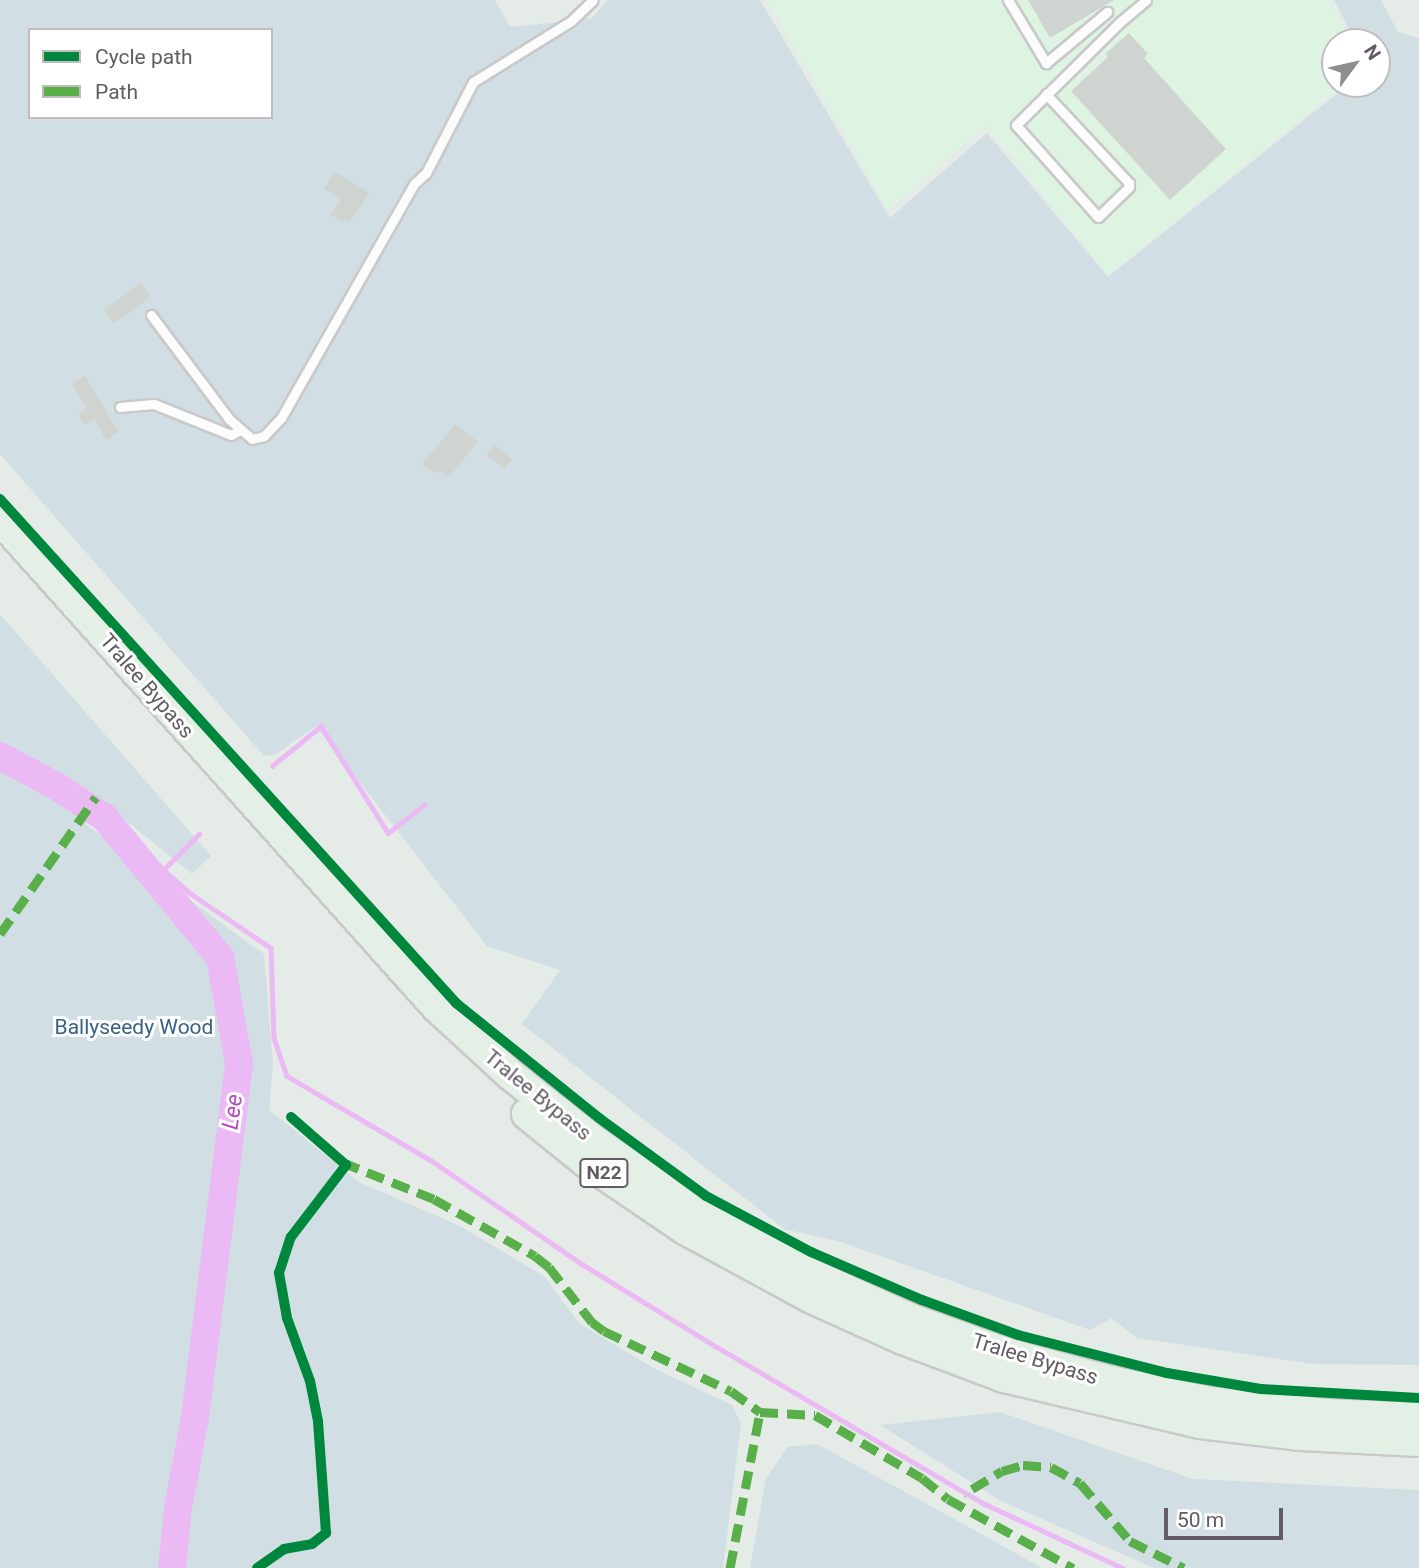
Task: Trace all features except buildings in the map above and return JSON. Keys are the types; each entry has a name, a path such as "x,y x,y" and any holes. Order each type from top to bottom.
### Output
{"highway":[{"name":"Tralee Bypass","path":"0,519 437,1007 495,1061 586,1135 692,1208 802,1269 911,1319 1009,1354 1111,1381 1209,1402 1325,1414 1419,1418"},
{"name":"Tralee Bypass","path":"0,547 425,1023 494,1087 585,1161 685,1228 810,1297 903,1339 1004,1377 1200,1423 1301,1435 1419,1441"}],"lane":[{"path":"151,315 240,430 252,439 259,440 281,418 414,184 426,173 473,82 571,21 593,0"},
{"path":"1009,0 1046,63 1107,12"},
{"path":"1046,94 1129,183 1129,187 1098,216 1016,125 1046,94 1146,0"},
{"path":"120,407 154,404 231,435 240,430"}],"path":[{"path":"964,1497 972,1489"}],"shaded area":[{"path":"768,0 1328,0 1345,28 1321,28 1321,98 1327,98 1108,275 986,125 888,210"}],"green space":[{"path":"0,0 495,0 510,27 592,18 608,0 760,0 890,218 987,133 1108,277 1332,98 1391,98 1391,28 1349,28 1334,0 1381,0 1398,32 1419,38 1419,1365 1313,1364 1137,1338 1112,1318 1090,1330 838,1241 784,1229 522,1024 560,970 487,946 316,726 276,754 264,756 0,454"},
{"name":"Ballyseedy Wood","path":"0,614 211,856 192,874 108,806 85,824 264,954 273,1065 269,1110 359,1182 458,1225 544,1276 579,1323 653,1368 732,1405 741,1423 723,1568 0,1568"},
{"path":"1000,1412 1193,1479 1419,1490 1419,1568 1154,1568 1001,1501 880,1425"},
{"path":"817,1444 1042,1568 750,1568 766,1478 788,1447"}],"waterway":[{"path":"272,766 321,726 388,833 424,805"},
{"name":"Lee","path":"0,756 56,786 104,817 220,957 239,1064 194,1423 178,1508 172,1568"},
{"path":"104,817 190,893 271,948 274,1038 287,1076 432,1161 582,1264 717,1347 985,1504 1123,1568"},
{"path":"165,868 199,834"}],"marked path":[{"path":"0,934 96,797"},
{"path":"342,1162 434,1199 535,1256 549,1267 592,1322 604,1331 731,1391 760,1412 815,1415 922,1478 948,1499 1073,1568"},
{"path":"730,1568 760,1412"},
{"path":"972,1489 1002,1471 1023,1465 1051,1467 1080,1483 1130,1541 1184,1568"}],"cycle path":[{"path":"0,499 456,1003 599,1118 706,1196 811,1252 922,1300 1018,1335 1167,1373 1261,1389 1419,1398"},
{"path":"257,1568 284,1549 312,1544 326,1533 318,1421 310,1381 287,1318 279,1273 291,1237 346,1165 291,1117"}]}
